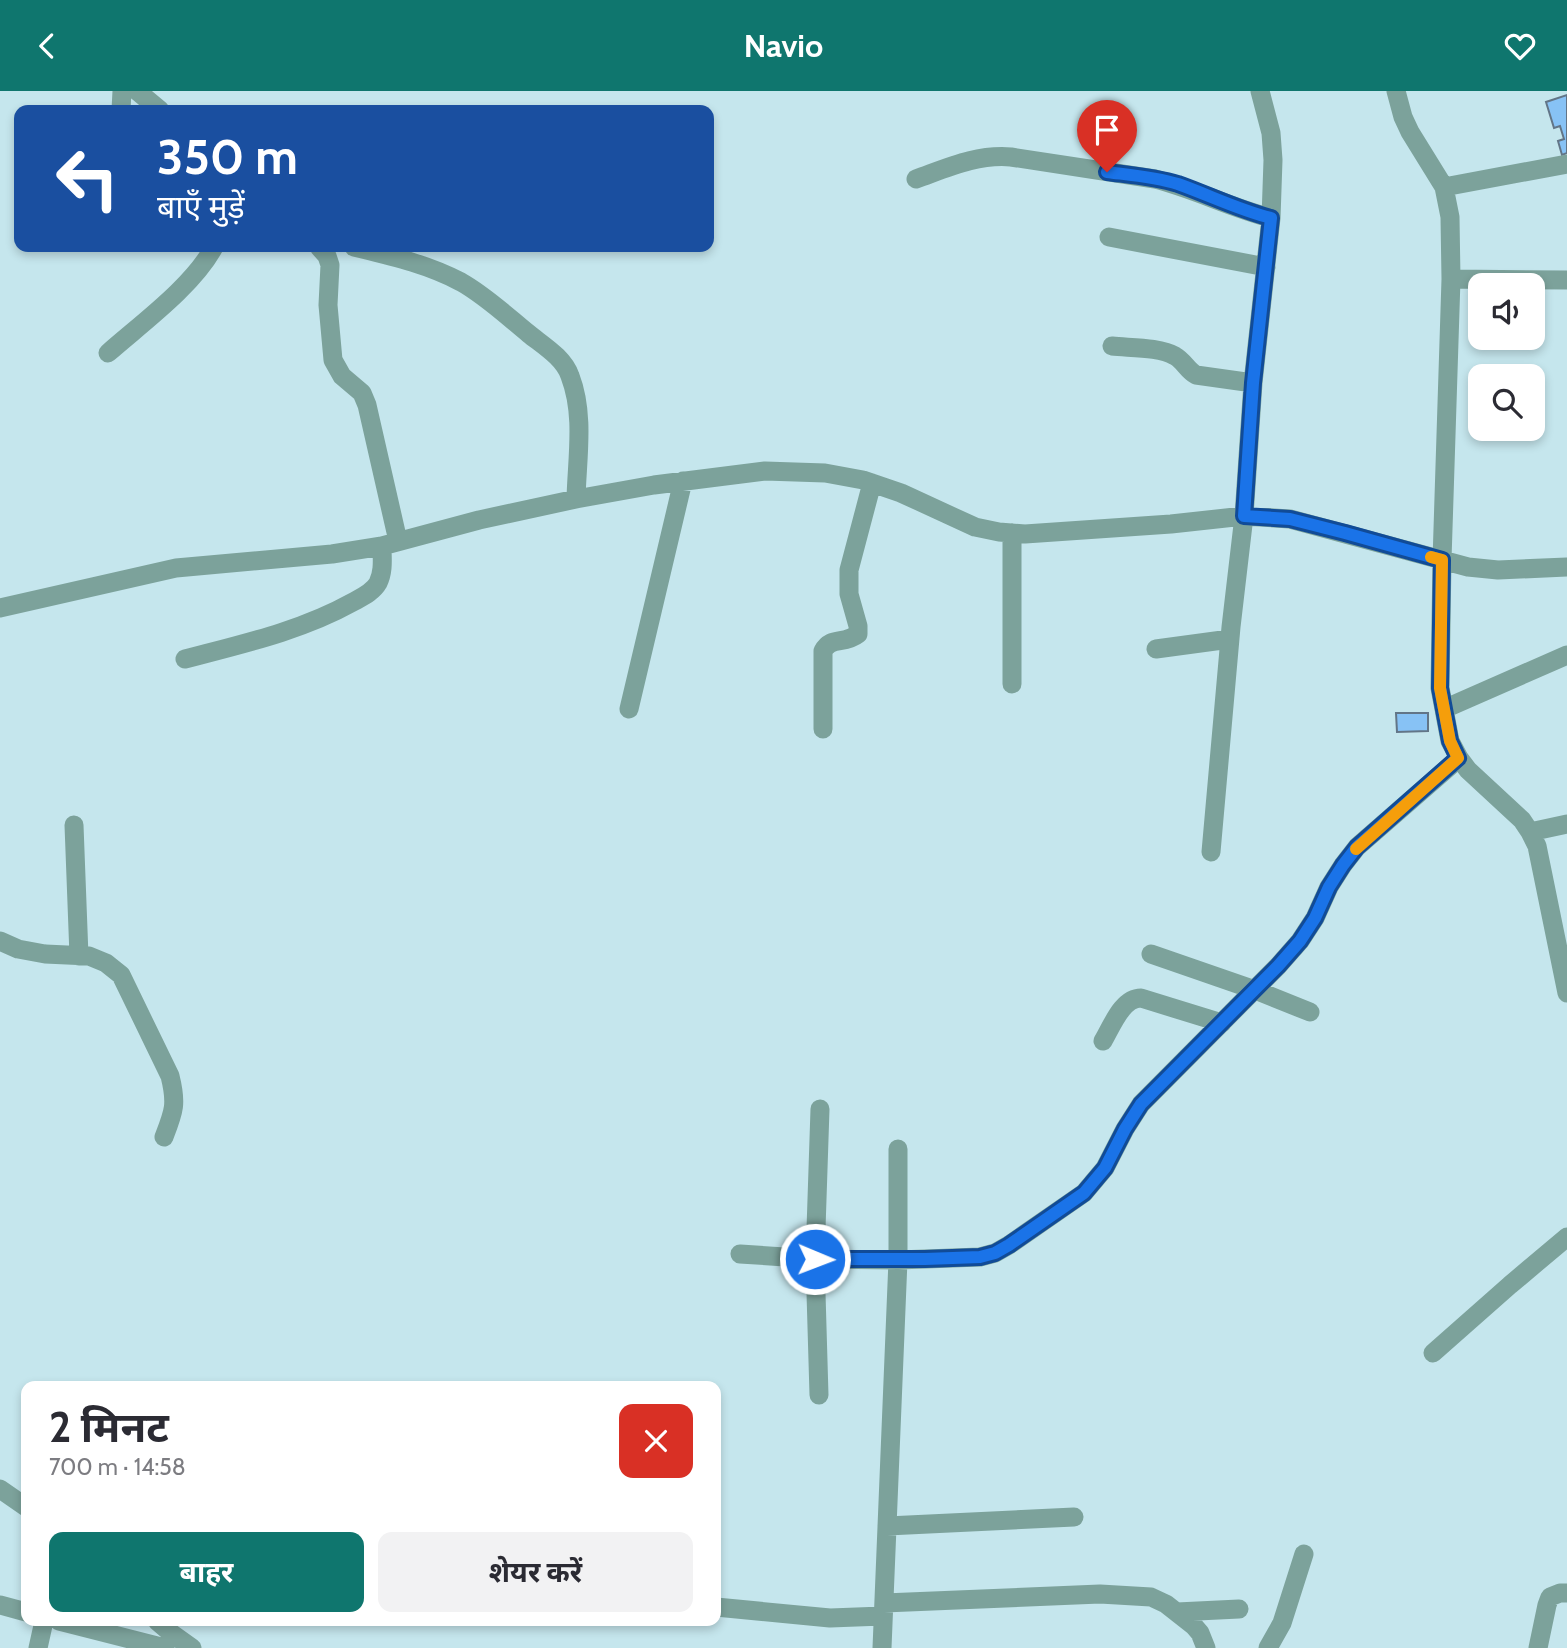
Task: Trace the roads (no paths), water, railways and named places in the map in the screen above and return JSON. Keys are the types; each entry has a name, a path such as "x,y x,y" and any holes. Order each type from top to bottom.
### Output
{"street":[{"path":"137,91 154,105"},
{"path":"1211,852 1244,516 1253,383 1271,218 1271,133 1260,91"},
{"path":"1396,91 1403,117 1444,187 1450,217 1451,279 1440,688 1450,741 1468,771 1521,820 1530,832 1536,846 1567,993"},
{"path":"916,179 980,157 1011,157 1177,184 1256,215 1271,218"},
{"path":"1444,187 1567,164"},
{"path":"1109,237 1266,267"},
{"path":"108,353 185,285 211,252"},
{"path":"185,659 286,631 337,611 368,594 377,585 383,570 390,543 367,405 362,393 342,376 333,360 327,305 330,265 323,252"},
{"path":"375,252 434,270 463,284 560,359 569,372 579,411 576,499"},
{"path":"1451,279 1567,280"},
{"path":"1112,346 1163,351 1173,354 1196,375 1253,383"},
{"path":"0,608 176,568 331,554 390,543 576,499 683,481 765,471 825,473 863,480 901,493 975,527 1012,533 1171,524 1244,516 1290,519 1468,567 1498,570 1567,567"},
{"path":"629,709 683,481"},
{"path":"823,729 823,651 831,641 851,639 858,634 849,594 849,570 872,484"},
{"path":"1012,533 1012,684"},
{"path":"1156,649 1230,639"},
{"path":"1444,709 1567,655"},
{"path":"740,1254 815,1259 898,1260 980,1257 1009,1245 1084,1193 1105,1168 1141,1104 1300,941 1315,918 1329,887 1357,847 1458,758"},
{"path":"74,824 79,956"},
{"path":"1530,832 1567,824"},
{"path":"0,941 18,949 45,954 89,956 106,963 121,975 170,1076 175,1093 174,1110 164,1137"},
{"path":"1151,954 1310,1011"},
{"path":"1103,1041 1127,1002 1134,998 1222,1023"},
{"path":"819,1395 815,1259 820,1109"},
{"path":"881,1648 898,1260 898,1149"},
{"path":"1433,1353 1567,1237"},
{"path":"0,1489 21,1504"},
{"path":"887,1526 1074,1517"},
{"path":"1268,1648 1282,1623 1304,1554"},
{"path":"1538,1648 1550,1597 1567,1593"},
{"path":"721,1607 830,1618 883,1609 1100,1594 1152,1597 1166,1604 1194,1626 1206,1648"},
{"path":"0,1605 21,1611"},
{"path":"1177,1612 1239,1609"},
{"path":"38,1648 43,1626"},
{"path":"77,1626 153,1647"},
{"path":"163,1626 192,1648"}]}
